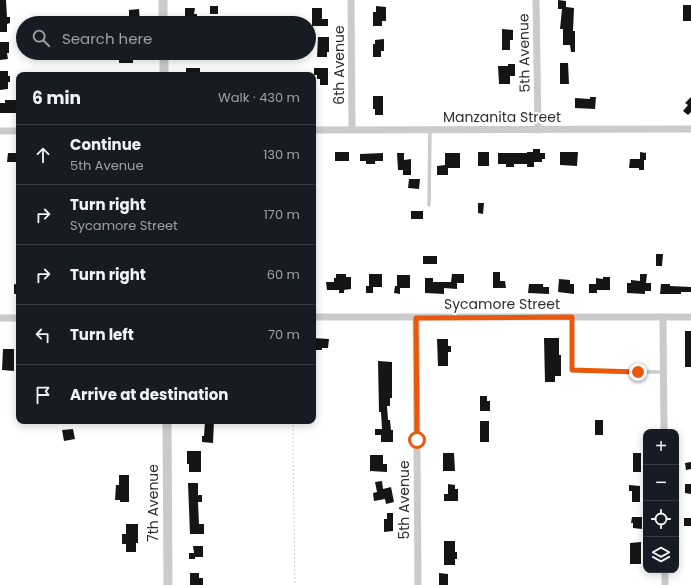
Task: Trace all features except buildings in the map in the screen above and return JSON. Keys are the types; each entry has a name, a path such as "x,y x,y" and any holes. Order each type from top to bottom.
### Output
{"street":[{"path":"163,0 163,16"},
{"name":"6th Avenue","path":"351,0 352,130"},
{"name":"5th Avenue","path":"536,0 538,130"},
{"path":"164,60 164,72"},
{"name":"Manzanita Street","path":"316,130 691,129"},
{"path":"0,131 16,130"},
{"name":"Sycamore Street","path":"316,317 691,317"},
{"path":"663,317 664,429"},
{"path":"0,318 16,318"},
{"name":"5th Avenue","path":"416,318 418,585"},
{"name":"7th Avenue","path":"167,424 168,585"},
{"path":"665,573 665,585"}],"lane":[{"path":"429,205 430,130"},
{"path":"572,317 572,370 664,372"}],"path":[{"path":"293,424 295,585"}],"route":[{"path":"417,440 416,318 572,317 572,370 638,372"}]}
